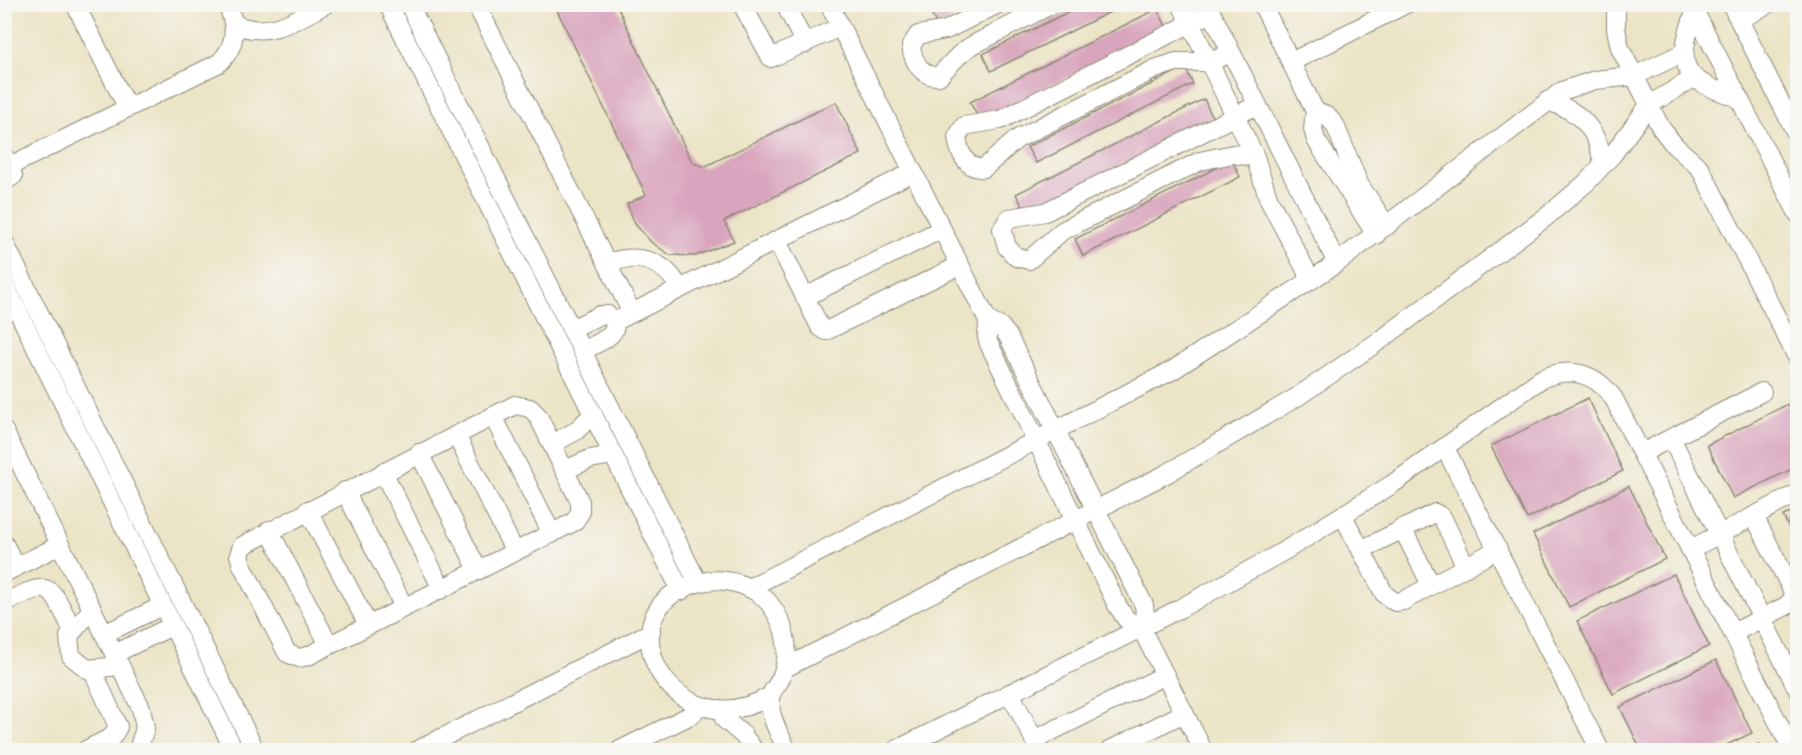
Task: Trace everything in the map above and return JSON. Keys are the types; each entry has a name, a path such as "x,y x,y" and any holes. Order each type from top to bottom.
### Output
{"street":[{"path":"75,4 127,107"},
{"path":"6,168 219,63 233,43 234,24 227,4"},
{"path":"234,24 255,30 273,30 326,4"},
{"path":"388,4 613,455 689,587"},
{"path":"410,4 582,351 689,587"},
{"path":"476,4 632,313"},
{"path":"742,4 771,58 840,27"},
{"path":"785,4 805,44"},
{"path":"829,4 988,321 989,344 1123,615 1141,628 1203,750"},
{"path":"998,4 946,30 918,35 911,46 917,64 926,74 939,76 971,46 1052,4"},
{"path":"1181,4 1255,157 1269,200 1311,280"},
{"path":"1262,4 1315,111 1327,116 1335,125 1381,230"},
{"path":"1291,62 1406,4"},
{"path":"1616,4 1617,39 1634,76 1667,138 1700,168 1797,359"},
{"path":"1768,4 1735,12 1797,138"},
{"path":"1693,8 1683,52 1694,78 1707,88 1739,98"},
{"path":"1693,8 1797,214"},
{"path":"1231,53 1209,62 1176,62 1155,69 1017,140 984,168 971,166 962,155 957,137 964,126 999,120 1190,24 1209,9 1231,53 1336,263"},
{"path":"749,588 1173,370 1336,263 1562,91 1583,82 1634,76 1683,52"},
{"path":"785,668 1095,510 1232,437 1325,378 1464,279 1546,217 1603,164 1649,105 1694,78"},
{"path":"1547,101 1574,112 1586,122 1601,147 1603,164"},
{"path":"1255,157 1233,154 1200,161 1062,231 1029,260 1016,257 1007,247 1002,229 1009,218 1045,212 1257,105"},
{"path":"614,322 913,172"},
{"path":"805,297 942,229"},
{"path":"777,241 820,327 826,331 960,265"},
{"path":"4,242 255,750"},
{"path":"607,263 634,257 650,260 670,274 680,289"},
{"path":"4,283 234,750"},
{"path":"571,329 600,315 608,315 614,322 615,330 610,337 582,351"},
{"path":"988,321 1001,327 1008,336 1144,604 1145,616 1141,628"},
{"path":"907,748 1242,575 1343,516 1445,448 1541,379 1552,374 1572,372 1591,377 1608,390 1733,633 1792,738"},
{"path":"1642,453 1762,392"},
{"path":"515,405 531,408 538,416 552,444 580,502 580,513 574,522 329,645 299,658 290,656 284,650 239,555 245,542 515,405"},
{"path":"552,444 576,431 593,414"},
{"path":"493,416 552,534"},
{"path":"4,431 144,718 144,738 138,750"},
{"path":"456,435 515,552"},
{"path":"1671,438 1797,690"},
{"path":"1445,448 1600,750"},
{"path":"419,453 478,570"},
{"path":"565,470 590,459 613,455"},
{"path":"383,472 442,589"},
{"path":"345,491 404,608"},
{"path":"1691,549 1797,493"},
{"path":"308,510 368,626"},
{"path":"1361,550 1431,513 1439,514 1466,567"},
{"path":"1343,516 1391,601 1403,601 1498,549"},
{"path":"1733,633 1789,604 1793,595 1754,516"},
{"path":"1402,528 1431,585"},
{"path":"269,530 329,645"},
{"path":"4,544 10,570 60,545"},
{"path":"715,580 733,582 749,588 768,602 781,621 787,644 785,668 770,696 741,715 724,719 693,714 675,704 662,689 653,672 649,652 651,632 662,609 689,587 715,580"},
{"path":"4,603 36,588 45,588 55,596 72,630"},
{"path":"104,634 162,606"},
{"path":"86,750 112,737 118,727 93,671 81,666 71,656 68,643 72,630 92,609"},
{"path":"93,671 117,660 172,626"},
{"path":"418,750 651,632"},
{"path":"1010,693 1037,745 1165,675"},
{"path":"770,696 775,723 788,750"},
{"path":"620,750 693,714"},
{"path":"1110,750 1184,714"},
{"path":"724,719 743,735 754,750"}],"building":[{"path":"554,4 616,4 692,162 704,167 836,102 861,154 724,221 734,241 695,256 670,255 651,242 635,224 627,204 646,195"},
{"path":"935,4 982,4 938,27 928,8"},
{"path":"1082,5 1124,5 991,71 983,54"},
{"path":"1157,9 1167,28 980,121 970,102"},
{"path":"1185,67 1193,84 1036,163 1027,147"},
{"path":"1204,99 1213,119 1026,213 1016,194"},
{"path":"1232,160 1240,177 1083,256 1075,239"},
{"path":"1588,398 1623,471 1527,519 1491,446"},
{"path":"1788,404 1798,423 1798,466 1733,498 1707,445"},
{"path":"1629,486 1665,559 1569,607 1533,534"},
{"path":"1798,509 1798,544 1783,516"},
{"path":"1674,574 1709,646 1613,694 1577,621"},
{"path":"1716,660 1752,733 1716,750 1641,750 1620,707"},
{"path":"1759,744 1763,750 1745,750"}]}
